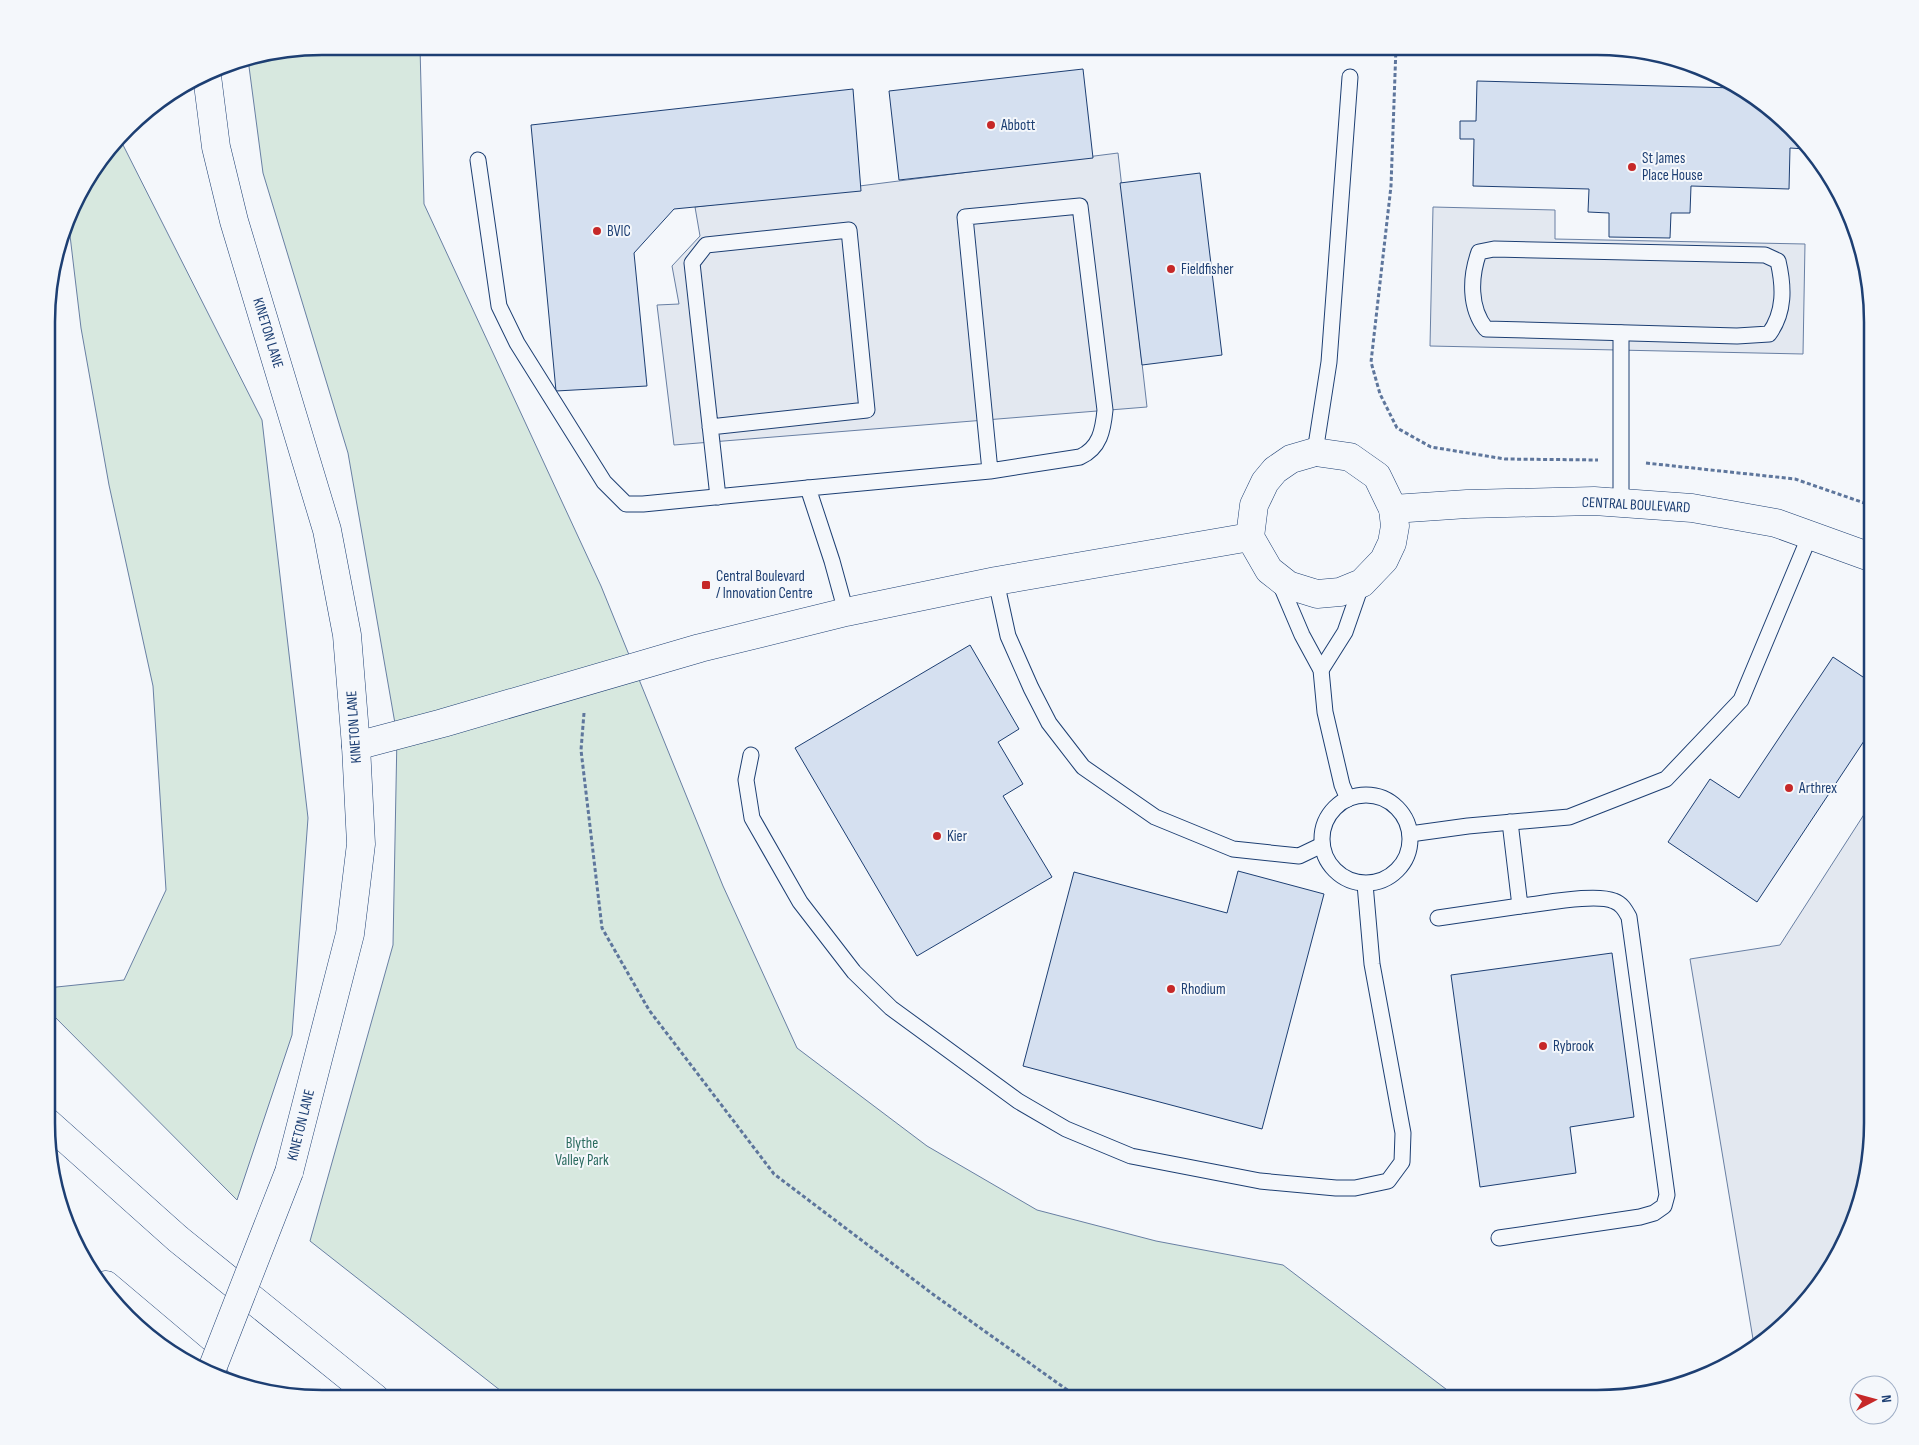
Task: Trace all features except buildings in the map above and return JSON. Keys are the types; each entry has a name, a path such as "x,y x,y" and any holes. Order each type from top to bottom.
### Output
{"main road":[{"name":"KINETON LANE","path":"208,81 216,147 234,221 327,530 347,636 356,746 361,844 350,934 289,1172 213,1366"},
{"path":"1315,452 1350,457 1377,476 1393,509 1395,526 1392,543 1384,560 1362,583 1340,592 1317,594 1288,585 1278,579 1269,570 1250,537 1254,505 1265,482 1275,470 1291,459 1315,452"},
{"name":"CENTRAL BOULEVARD","path":"1393,509 1467,504 1594,501 1692,508 1776,523 1864,555"},
{"path":"356,746 587,682 700,648 846,612 996,581 1250,537"},
{"path":"55,1129 178,1239 365,1390"},
{"path":"117,1294 190,1355"}],"lane":[{"path":"1315,452 1329,362 1350,77"},
{"path":"478,160 499,306 517,343 604,482 626,504 718,497 990,470 1080,457 1088,453 1099,440 1105,410 1080,206 965,217 990,470"},
{"path":"710,427 868,410 849,230 706,244 692,263 710,427 718,497"},
{"path":"1510,249 1765,255 1778,261 1782,278 1781,310 1777,323 1769,334 1737,336 1621,333 1486,329 1479,319 1474,305 1473,268 1479,252 1510,249"},
{"path":"1621,333 1621,503"},
{"path":"808,488 832,561 846,612"},
{"path":"1410,834 1569,817 1666,779 1741,700 1810,535"},
{"path":"1278,579 1302,635 1321,670 1324,712 1342,785 1348,799"},
{"path":"996,581 1008,636 1031,688 1049,722 1083,767 1155,817 1233,849 1299,856 1322,844"},
{"path":"1321,670 1345,632 1362,583"},
{"path":"751,755 746,780 752,818 800,902 854,972 891,1008 1018,1101 1066,1129 1131,1156 1260,1181 1355,1188 1388,1181 1402,1162 1403,1133 1372,964 1366,884"},
{"path":"1364,795 1380,797 1389,801 1407,821 1410,834 1410,845 1404,862 1390,877 1379,882 1366,884 1346,879 1337,873 1327,861 1322,844 1323,828 1328,817 1340,803 1364,795"},
{"path":"1510,822 1520,906"},
{"path":"1438,918 1520,906 1598,898 1613,901 1624,908 1631,929 1667,1195 1664,1206 1654,1214 1640,1217 1499,1238"}],"path":[{"path":"1388,411 1380,394 1371,362 1391,186 1396,55"},
{"path":"587,682 581,750 602,928 649,1010 774,1174 934,1295 1069,1390"}],"green space":[{"name":"Blythe Valley Park","path":"420,55 424,204 601,586 723,886 797,1048 927,1146 1037,1210 1156,1241 1283,1265 1447,1390 500,1390 310,1241 393,945 397,735 348,453 263,173 249,65 287,57"},
{"path":"123,144 262,420 308,818 292,1035 237,1200 55,1017 55,987 124,980 166,890 153,686 109,485 81,328 70,234 91,188 110,159"}],"shaded area":[{"path":"1118,153 1147,407 674,445 657,305 679,304 672,266 700,236 695,207"},
{"path":"1433,207 1555,210 1555,239 1805,244 1803,354 1430,346"},
{"path":"1864,814 1864,1123 1859,1175 1844,1225 1819,1271 1809,1286 1786,1312 1754,1339 1690,959 1780,945"}],"place":[{"name":"Abbott","path":"991,125"},
{"name":"St James Place House","path":"1632,167"},
{"name":"BVIC","path":"597,231"},
{"name":"Fieldfisher","path":"1171,269"},
{"name":"Central Boulevard / Innovation Centre","path":"706,585"},
{"name":"Arthrex","path":"1789,788"},
{"name":"Kier","path":"937,836"},
{"name":"Rhodium","path":"1171,989"},
{"name":"Rybrook","path":"1543,1046"}]}
